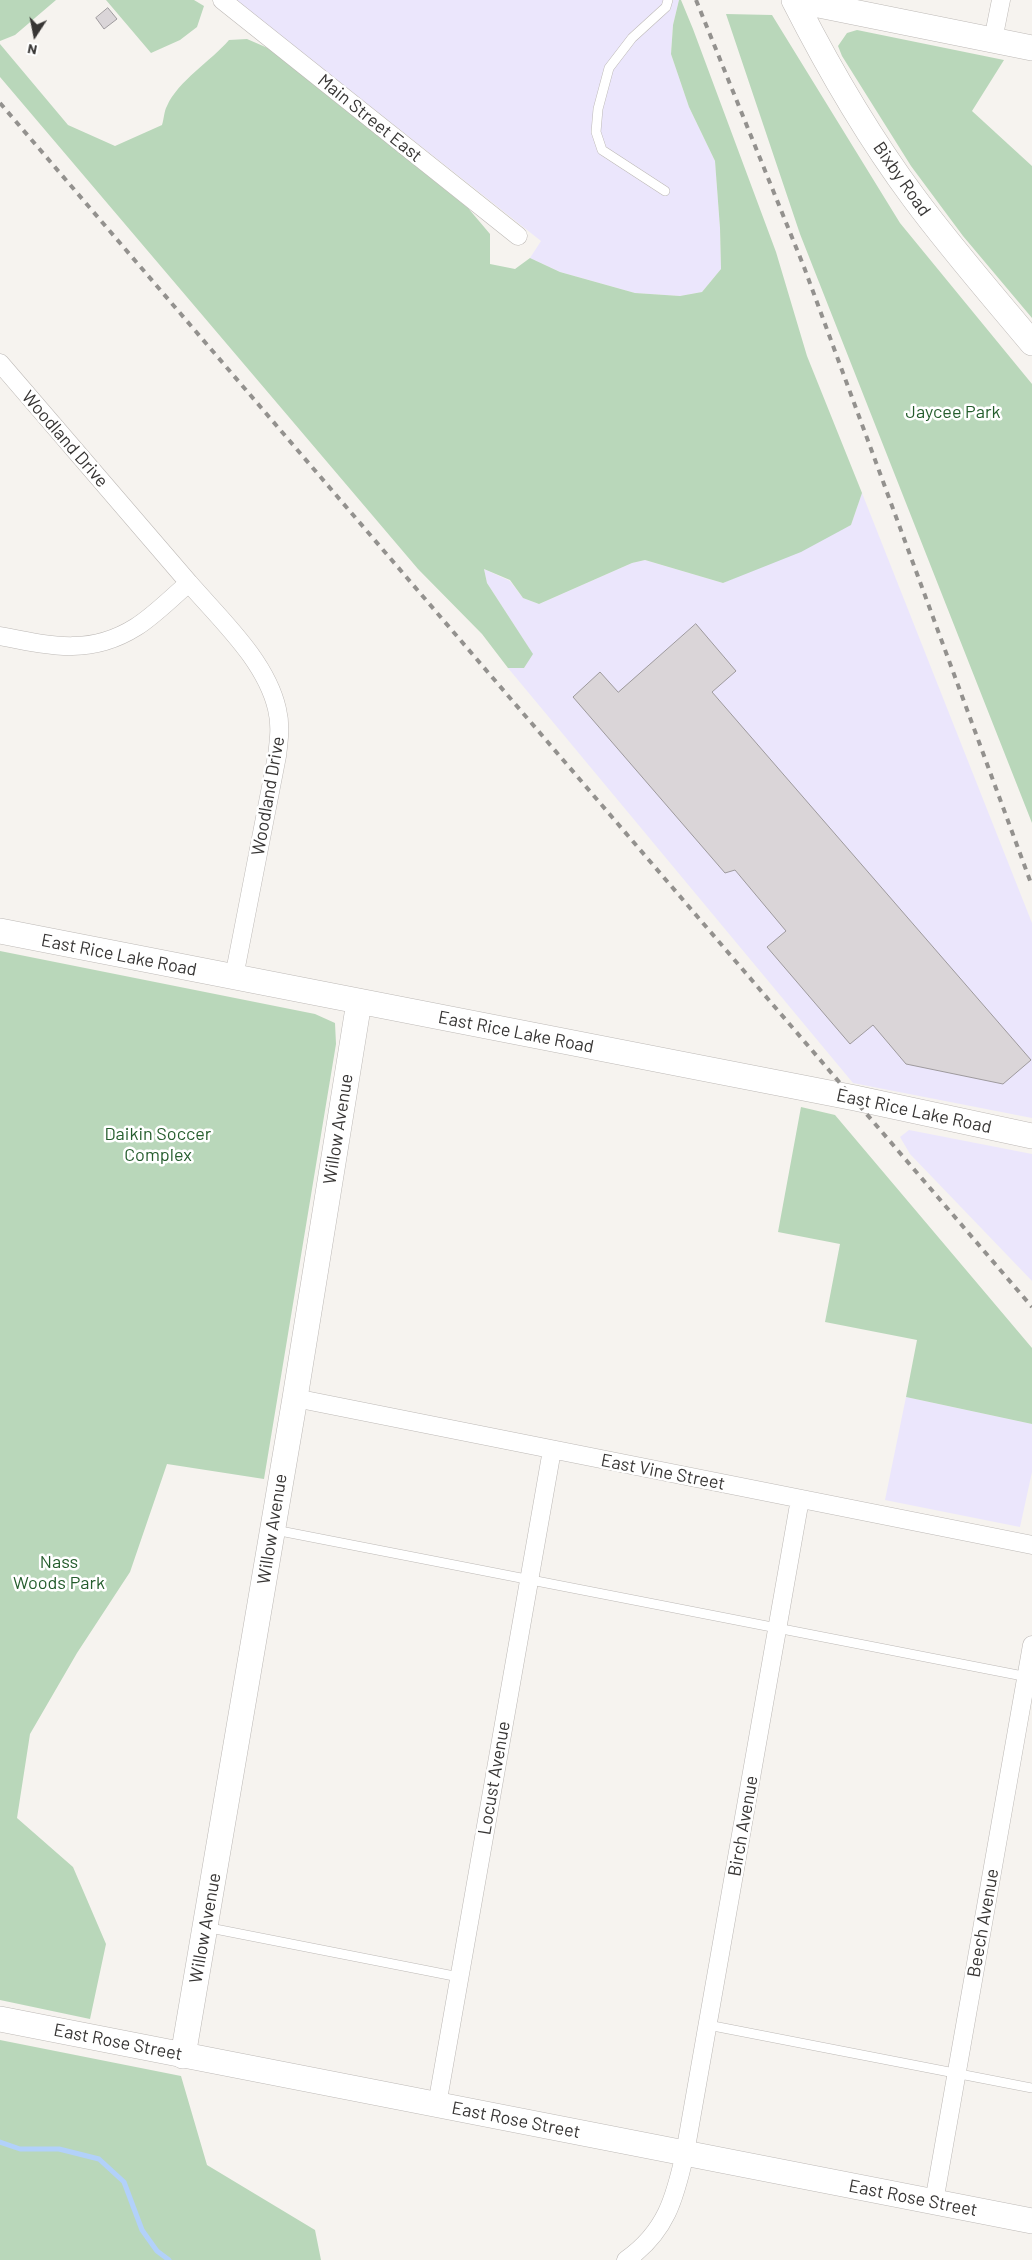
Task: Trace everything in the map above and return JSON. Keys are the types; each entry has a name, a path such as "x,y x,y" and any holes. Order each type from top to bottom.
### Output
{"street":[{"name":"Main Street East","path":"222,0 518,236"},
{"path":"794,0 1032,48"},
{"name":"Bixby Road","path":"794,0 838,82 887,160 936,226 1032,343"},
{"path":"993,40 1001,0"},
{"name":"Woodland Drive","path":"0,363 189,583 263,672 272,690 280,731 277,756 234,977"},
{"path":"0,636 51,646 76,647 96,644 116,638 138,626 189,583"},
{"name":"East Rice Lake Road","path":"0,931 855,1098 1032,1136"},
{"name":"Willow Avenue","path":"183,2056 295,1398 359,1002"},
{"name":"East Vine Street","path":"295,1398 1032,1545"},
{"name":"Locust Avenue","path":"437,2105 552,1450"},
{"name":"Birch Avenue","path":"626,2260 652,2238 667,2216 677,2192 800,1499"},
{"name":"Beech Avenue","path":"934,2202 1029,1677 1032,1645"},
{"name":"East Rose Street","path":"0,2018 183,2056 1032,2221"}],"lane":[{"path":"665,191 602,150 596,132 598,109 609,68 632,38 666,7 668,0"},
{"path":"272,1530 1029,1677"},
{"path":"205,1927 459,1977"},
{"path":"708,2025 1032,2088"}],"shaded area":[{"path":"236,0 679,0 673,25 671,54 689,107 715,161 721,269 702,292 680,296 635,293 560,272 530,258 541,241"},
{"path":"862,493 1032,923 1032,1118 853,1083 508,668 524,668 532,653 487,583 484,569 510,581 523,598 539,604 632,563 645,560 723,583 851,525"},
{"path":"909,1130 1032,1154 1032,1281 910,1154 900,1137"},
{"path":"906,1397 1032,1424 1032,1472 1020,1527 885,1500"}],"green space":[{"path":"0,0 56,0 15,35 0,41"},
{"path":"106,0 194,0 204,6 197,27 180,40 151,53"},
{"path":"679,0 681,0 693,29 776,252 807,356 862,493 851,525 801,552 723,583 645,560 632,563 539,604 523,598 510,580 484,569 487,583 533,654 524,668 508,668 482,634 418,569 0,77 0,44 68,125 115,146 162,125 165,110 179,88 229,40 247,39 270,49 468,208 490,234 490,264 515,269 530,258 560,272 635,293 680,296 702,292 721,269 715,161 689,107 671,54 673,25"},
{"name":"Jaycee Park","path":"726,14 772,15 900,223 1032,384 1032,823 800,234"},
{"path":"857,30 1004,60 972,111 1032,166 1032,318 963,236 911,166 842,56 838,46 847,33"},
{"name":"Daikin Soccer Complex","path":"0,951 315,1014 335,1023 336,1044 264,1479 167,1464 130,1572 77,1653 30,1734 17,1818 73,1867 106,1944 90,2019 0,2000"},
{"path":"801,1107 835,1115 1032,1348 1032,1424 906,1397 917,1340 825,1322 840,1244 778,1232"},
{"path":"0,2040 181,2076 207,2165 315,2230 321,2260 0,2260"}],"building":[{"path":"108,8 117,19 104,29 96,18"},
{"path":"696,624 736,671 712,692 1031,1060 1003,1084 906,1064 873,1025 850,1044 767,947 786,931 735,870 725,873 573,697 600,672 618,692"}],"waterway":[{"path":"0,2142 20,2149 59,2149 99,2159 124,2182 142,2230 157,2251 169,2260"}],"railway":[{"path":"696,0 804,267 1032,886"},
{"path":"0,103 1032,1307"}],"park label":[{"name":"Nass Woods Park","path":"59,1572"}]}
